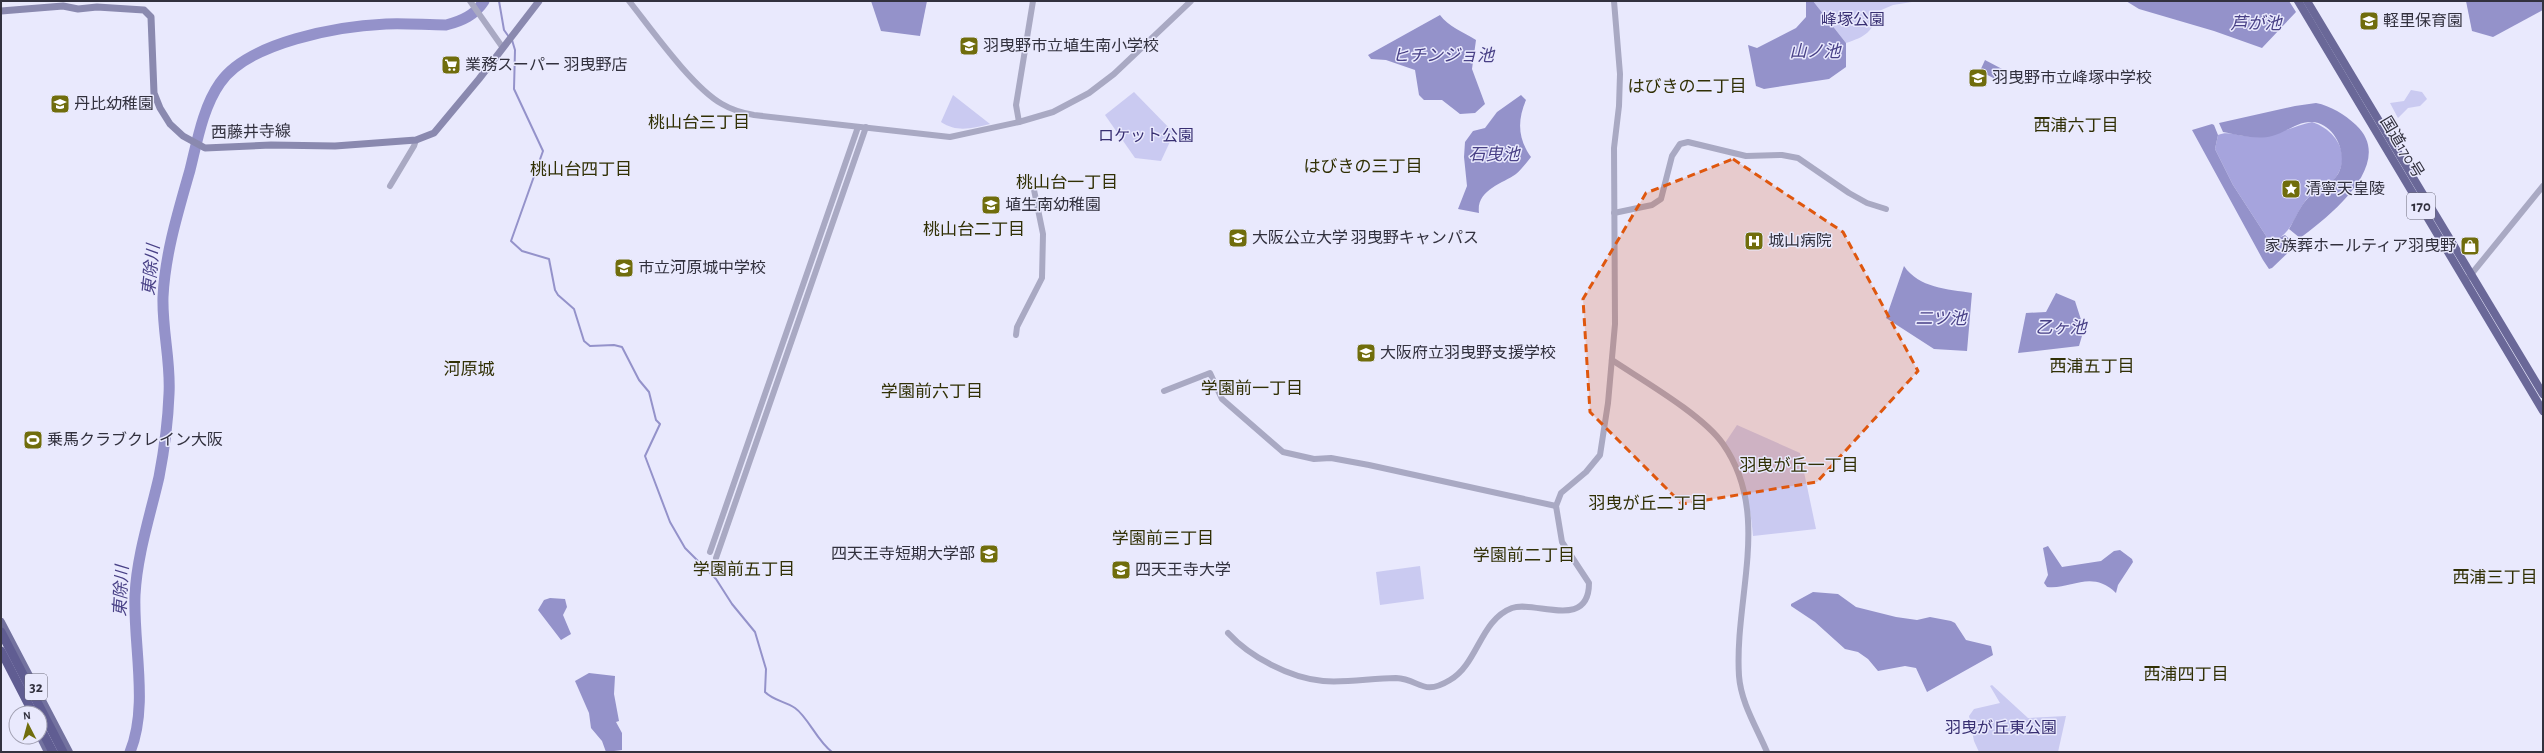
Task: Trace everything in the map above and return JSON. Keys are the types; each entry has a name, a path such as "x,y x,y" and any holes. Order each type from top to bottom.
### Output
{"highway":[{"name":"国道170号","path":"2298,1 2468,278 2543,394"},
{"name":"国道170号","path":"2307,1 2468,278 2543,411"},
{"path":"1,632 63,752"},
{"path":"1,651 29,705"},
{"path":"48,742 53,752"}],"main road":[{"name":"西藤井寺線","path":"1,11 63,6 78,9 137,8 147,12 150,17 154,93 170,124 189,140 205,148 271,144 335,146 416,140 434,133 446,120 539,1"},
{"name":"32","path":"1,622 69,752"},
{"name":"32","path":"1,659 25,705"}],"street":[{"path":"470,1 480,18 503,48"},
{"path":"629,1 698,86 722,105 754,115 950,137 1019,122 1053,112 1088,93 1118,70 1191,1"},
{"path":"1019,122 1016,105 1033,1"},
{"path":"1228,633 1247,650 1291,673 1310,679 1324,681 1398,678 1425,688 1436,688 1451,680 1463,670 1483,636 1504,612 1518,608 1566,611 1577,607 1586,598 1589,583 1562,542 1556,506 1562,493 1586,472 1600,455 1612,360 1615,298 1614,148 1619,106 1620,74 1614,1"},
{"path":"710,552 858,126"},
{"path":"716,558 866,128"},
{"path":"390,186 414,146 416,140"},
{"path":"1614,213 1652,205 1661,199 1672,156 1680,144 1688,142 1746,156 1782,154 1794,157 1855,196 1868,203 1886,209"},
{"path":"1016,335 1017,327 1042,278 1043,229 1034,185"},
{"path":"2468,278 2543,186"},
{"path":"1612,360 1702,423 1722,443 1742,480 1748,506 1750,532 1739,645 1739,676 1746,706 1767,752"},
{"path":"1164,391 1210,373 1222,399 1283,452 1314,459 1331,458 1369,465 1556,506"}],"highlighted area":[{"path":"1733,159 1843,232 1918,371 1817,482 1682,504 1590,412 1583,299 1646,193"}],"green space":[{"name":"峰塚公園","path":"1813,1 1918,1 1893,5 1879,11 1874,24 1867,33 1846,43"},
{"path":"2411,90 2422,92 2427,99 2420,106 2408,108 2398,118 2390,103 2404,101"},
{"name":"ロケット公園","path":"1134,92 1174,133 1161,161 1135,158 1105,115"},
{"path":"953,95 990,124 959,129 953,128 941,122"},
{"path":"1737,425 1800,453 1816,529 1753,536 1745,488 1737,465 1725,443"},
{"path":"1420,566 1424,599 1380,605 1376,572"},
{"name":"羽曳が丘東公園","path":"1992,685 2028,718 2066,716 2058,752 1979,752 1974,741 1969,716 1974,709 2000,703 1990,686"}],"shaded area":[{"path":"2312,122 2322,126 2336,139 2340,147 2342,165 2338,174 2331,183 2306,200 2283,235 2270,242 2233,185 2215,149 2218,135 2228,133 2245,136 2263,136"}],"water":[{"path":"871,1 927,1 920,36 881,31"},
{"name":"山ノ池","path":"1806,1 1813,1 1846,43 1846,67 1829,79 1764,89 1756,86 1748,45 1757,48 1796,28 1806,17"},
{"name":"芦が池","path":"2126,1 2289,1 2296,12 2262,48 2214,31 2139,9"},
{"path":"2466,1 2543,1 2543,10 2493,37 2472,31"},
{"name":"ヒチンジョ池","path":"1440,15 1451,26 1476,40 1472,69 1485,104 1475,113 1460,114 1442,100 1424,100 1419,95 1415,70 1386,60 1371,59 1368,55"},
{"path":"1985,60 2004,70 1999,81 1980,71"},
{"name":"石曳池","path":"1521,95 1526,100 1521,115 1521,137 1531,157 1516,174 1486,193 1479,205 1479,213 1458,209 1467,186 1464,157 1465,142 1473,131 1485,128 1497,112"},
{"path":"2316,103 2337,111 2356,125 2367,140 2369,156 2364,172 2354,188 2327,217 2300,238 2289,229 2305,201 2332,181 2338,174 2342,158 2338,141 2327,128 2312,122 2302,123 2272,136 2266,137 2241,136 2223,132 2219,123 2295,106"},
{"path":"2212,124 2214,125 2218,135 2215,149 2233,185 2270,242 2285,235 2296,245 2272,268 2269,269 2263,260 2192,130"},
{"name":"二ツ池","path":"1904,266 1917,279 1926,283 1943,288 1972,293 1967,351 1934,349 1886,318"},
{"name":"乙ヶ池","path":"2056,293 2075,301 2084,329 2079,346 2018,353 2026,313 2046,312"},
{"path":"2048,546 2062,567 2101,561 2114,551 2120,550 2132,559 2133,562 2118,585 2116,593 2107,586 2098,582 2090,581 2064,586 2047,587 2044,583 2048,575 2043,548"},
{"path":"1813,592 1838,594 1856,607 1896,617 1917,620 1930,617 1951,621 1955,623 1966,640 1991,646 1993,655 1927,692 1916,668 1905,666 1878,671 1868,659 1858,652 1845,649 1815,622 1791,606 1791,604"},
{"path":"550,598 565,599 567,607 563,615 571,634 561,640 538,610 544,600"},
{"path":"589,673 615,676 614,694 619,721 616,722 622,733 622,750 606,752 602,741 591,728 589,713 575,681"}],"waterway":[{"name":"東除川","path":"130,752 136,734 139,715 139,675 135,614 136,580 144,536 159,477 166,436 169,382 163,309 166,265 201,125 214,92 233,69 251,57 272,47 320,33 367,25 446,25 468,17 477,10 484,1"},
{"path":"499,1 504,30 509,37"},
{"path":"512,40 515,50 514,89 543,151 511,241 522,251 549,259 555,290 558,295 574,309 584,341 590,346 614,345 622,347 639,380 649,392 656,420 660,424 645,456 670,522 685,548 716,579 732,604 755,632 766,669 765,692 800,712 822,742 832,752"}],"place":[{"name":"軽里保育園","path":"2369,21"},
{"name":"羽曳野市立埴生南小学校","path":"969,46"},
{"name":"業務スーパー 羽曳野店","path":"451,65"},
{"name":"羽曳野市立峰塚中学校","path":"1978,78"},
{"name":"丹比幼稚園","path":"60,104"},
{"name":"清寧天皇陵","path":"2291,189"},
{"name":"埴生南幼稚園","path":"991,205"},
{"name":"大阪公立大学 羽曳野キャンパス","path":"1238,238"},
{"name":"城山病院","path":"1754,241"},
{"name":"家族葬ホールティア羽曳野","path":"2470,246"},
{"name":"市立河原城中学校","path":"624,268"},
{"name":"大阪府立羽曳野支援学校","path":"1366,353"},
{"name":"乗馬クラブクレイン大阪","path":"33,440"},
{"name":"四天王寺短期大学部","path":"989,554"},
{"name":"四天王寺大学","path":"1121,570"}],"district":[{"name":"はびきの二丁目","path":"1687,86"},
{"name":"桃山台三丁目","path":"699,122"},
{"name":"西浦六丁目","path":"2076,125"},
{"name":"はびきの三丁目","path":"1363,166"},
{"name":"桃山台四丁目","path":"581,169"},
{"name":"桃山台一丁目","path":"1067,182"},
{"name":"桃山台二丁目","path":"974,229"},
{"name":"西浦五丁目","path":"2092,366"},
{"name":"河原城","path":"469,369"},
{"name":"学園前一丁目","path":"1252,388"},
{"name":"学園前六丁目","path":"932,391"},
{"name":"羽曳が丘一丁目","path":"1799,465"},
{"name":"羽曳が丘二丁目","path":"1648,503"},
{"name":"学園前三丁目","path":"1163,538"},
{"name":"学園前二丁目","path":"1524,555"},
{"name":"学園前五丁目","path":"744,569"},
{"name":"西浦三丁目","path":"2495,577"},
{"name":"西浦四丁目","path":"2186,674"}]}
